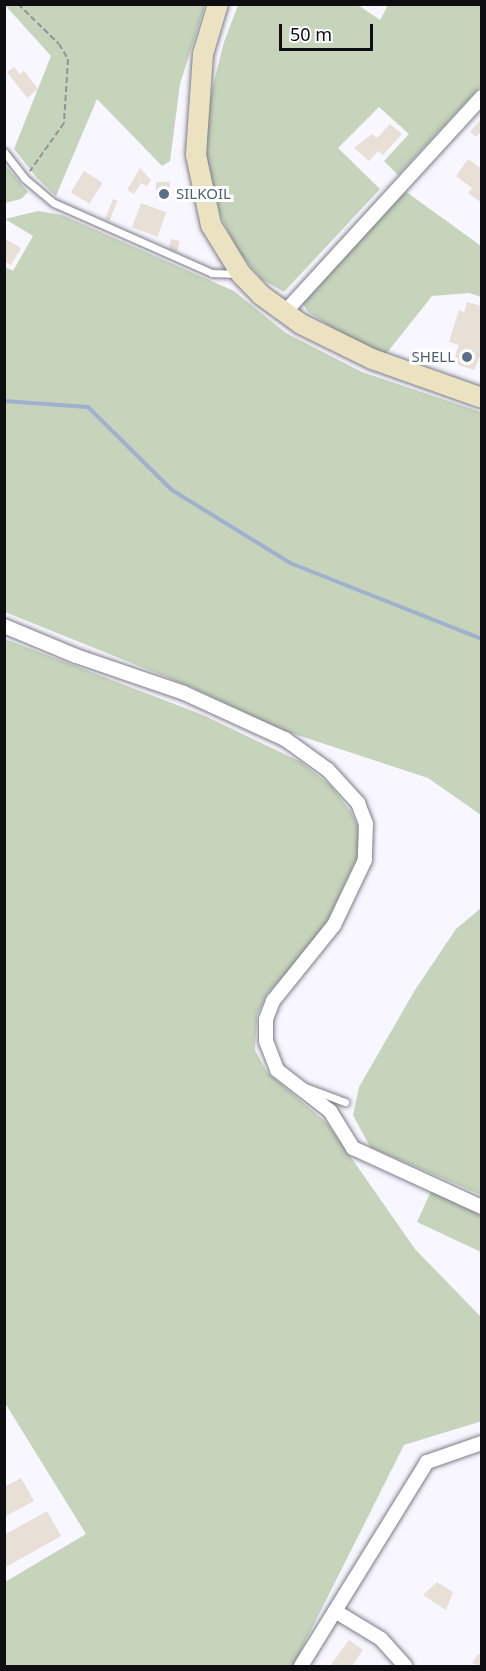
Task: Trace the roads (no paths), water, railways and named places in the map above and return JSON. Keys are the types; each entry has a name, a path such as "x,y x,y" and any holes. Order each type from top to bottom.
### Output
{"main road":[{"path":"218,4 203,54 196,155 211,225 241,274 284,313 372,358 482,398"}],"street":[{"path":"284,313 482,97"},
{"path":"4,626 184,693 285,739 328,770 358,803 367,841 365,860 355,886 333,925 273,1001 266,1019 266,1041 277,1070 288,1081 330,1111 353,1148 482,1207"},
{"path":"301,1666 427,1462 482,1443"},
{"path":"335,1611 381,1639 405,1666"}],"lane":[{"path":"4,152 24,178 54,203 212,273 241,274"},
{"path":"288,1081 345,1102"}],"waterway":[{"path":"4,401 88,407 172,490 290,563 482,639"}],"place":[{"name":"SILKOIL","path":"164,194"},
{"name":"SHELL","path":"467,357"}]}
